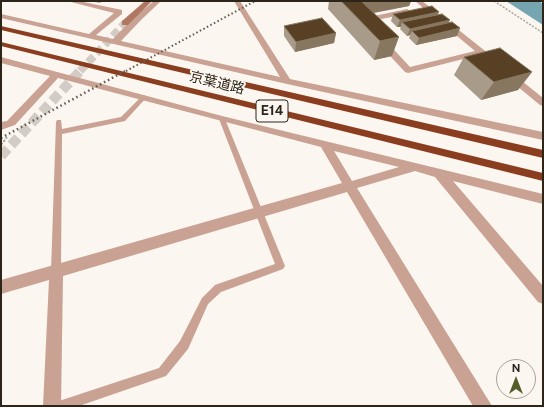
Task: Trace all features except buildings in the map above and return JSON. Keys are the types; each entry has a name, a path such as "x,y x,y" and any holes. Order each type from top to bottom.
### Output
{"highway":[{"name":"京葉道路","path":"1,28 543,154"},
{"name":"京葉道路","path":"1,44 543,177"}],"street":[{"path":"70,1 119,12 90,36"},
{"path":"125,23 150,1"},
{"path":"115,42 138,18 158,1"},
{"path":"237,1 287,81"},
{"path":"418,1 543,103"},
{"path":"367,26 362,21 427,8"},
{"path":"1,16 287,81 543,136"},
{"path":"377,37 408,70 481,52"},
{"path":"1,60 222,119 543,199"},
{"path":"2,125 12,123 57,74"},
{"path":"324,144 484,406"},
{"path":"1,287 416,167"},
{"path":"439,172 543,297"},
{"path":"52,406 56,271"}],"lane":[{"path":"58,132 123,119 144,97"},
{"path":"62,406 162,372 184,345 205,301 218,288 280,266 222,119"},
{"path":"56,271 59,122"}],"path":[{"path":"494,1 543,33"}],"water":[{"path":"506,1 539,1 543,4 543,25"}],"tunnel":[{"path":"80,71 125,23"},
{"path":"1,156 81,70"}],"railway":[{"path":"126,71 255,1"},
{"path":"1,138 127,70"}]}
